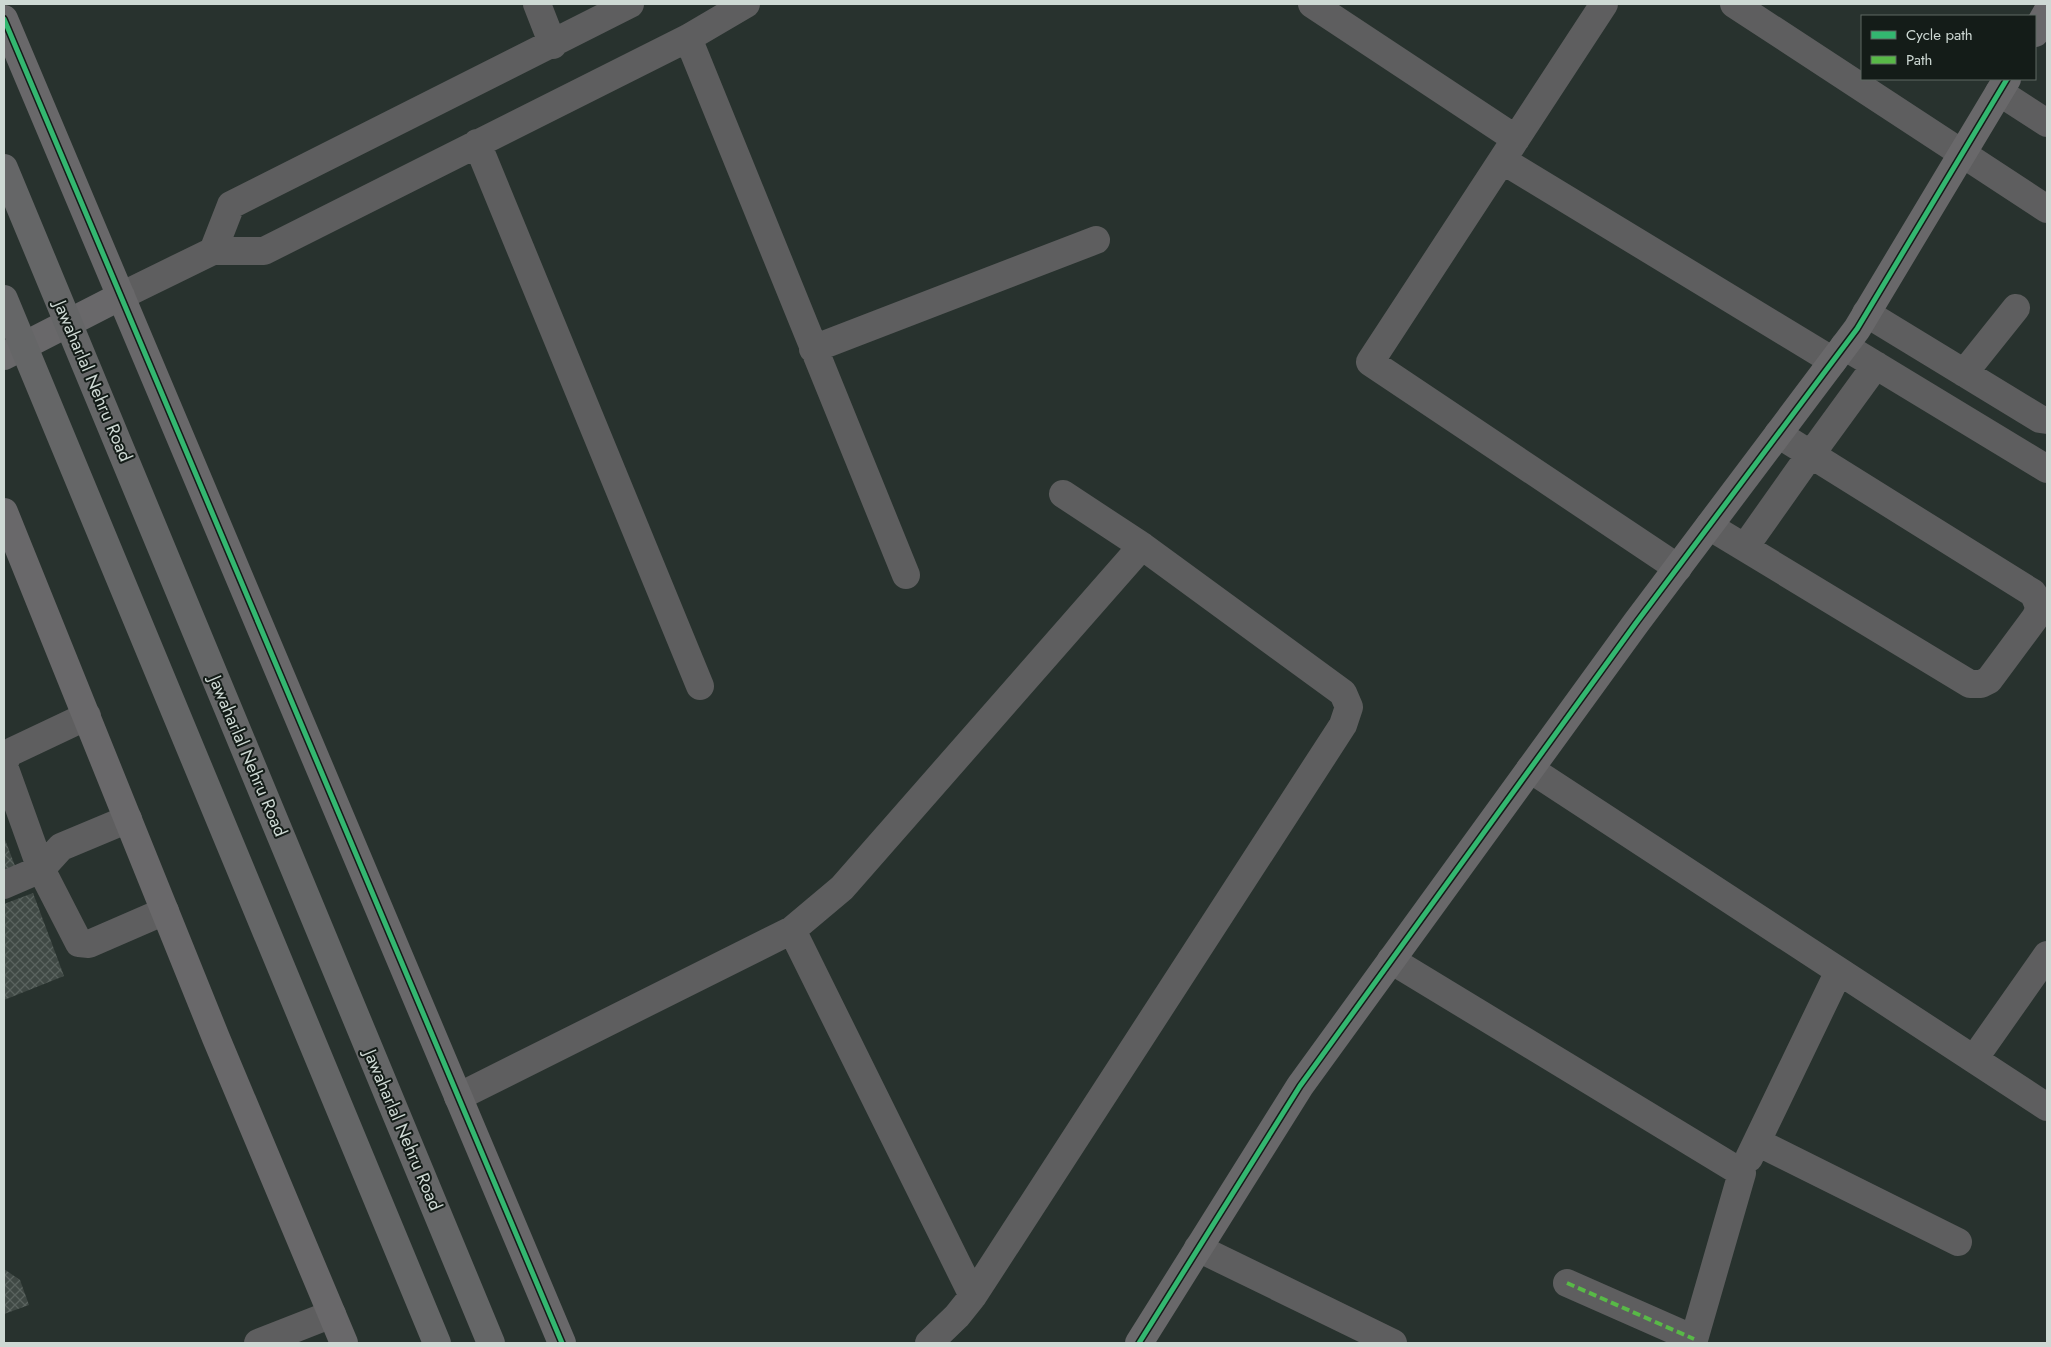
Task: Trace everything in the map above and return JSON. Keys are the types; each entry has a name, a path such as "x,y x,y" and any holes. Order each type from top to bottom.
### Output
{"main road":[{"name":"Jawaharlal Nehru Road","path":"4,168 491,1343"},
{"path":"4,299 14,351 437,1343"}],"street":[{"path":"537,4 552,45"},
{"path":"213,251 231,205 552,45 630,4"},
{"path":"14,351 68,322 213,251 264,250 688,38 746,4"},
{"path":"1312,4 1509,149 1838,353 1876,365 2047,469"},
{"path":"1604,4 1370,362 1678,568"},
{"path":"1734,4 1963,152 2047,209"},
{"path":"2036,31 2047,12"},
{"path":"4,19 562,1343"},
{"path":"688,38 906,576"},
{"path":"1139,1343 1300,1086 1530,769 1866,313 2003,85 2047,123"},
{"path":"477,143 700,686"},
{"path":"813,349 1096,240"},
{"path":"1964,373 2016,308"},
{"path":"1866,313 2040,420 2047,420"},
{"path":"1744,548 1876,365"},
{"path":"1709,526 1970,684 1981,684 1989,680 2036,618 2039,612 2033,593 1781,430"},
{"path":"1813,450 2047,581"},
{"path":"929,1343 958,1316 973,1296 1343,725 1349,707 1343,693 1142,546 1063,494"},
{"path":"4,512 165,911 344,1343"},
{"path":"458,1098 792,930 842,888 1142,546"},
{"path":"87,716 13,750 8,754 4,765 41,869 79,944 84,945 165,911"},
{"path":"1530,769 2047,1106"},
{"path":"4,884 41,869 61,847 128,819"},
{"path":"792,930 973,1296"},
{"path":"1974,1059 2047,955"},
{"path":"1391,960 1742,1173"},
{"path":"1567,1283 1694,1341 1742,1173 1839,971"},
{"path":"1756,1142 1958,1242"},
{"path":"1198,1248 1393,1343"},
{"path":"258,1343 332,1314"}],"building":[{"path":"4,837 17,871 4,876"},
{"path":"33,893 64,976 4,1000 4,904"},
{"path":"4,1269 20,1280 29,1305 4,1314"}],"marked path":[{"path":"1567,1283 1694,1339"}],"cycle path":[{"path":"4,19 562,1343"},
{"path":"1139,1343 1300,1086 1636,623 1857,329 2006,80"}]}
